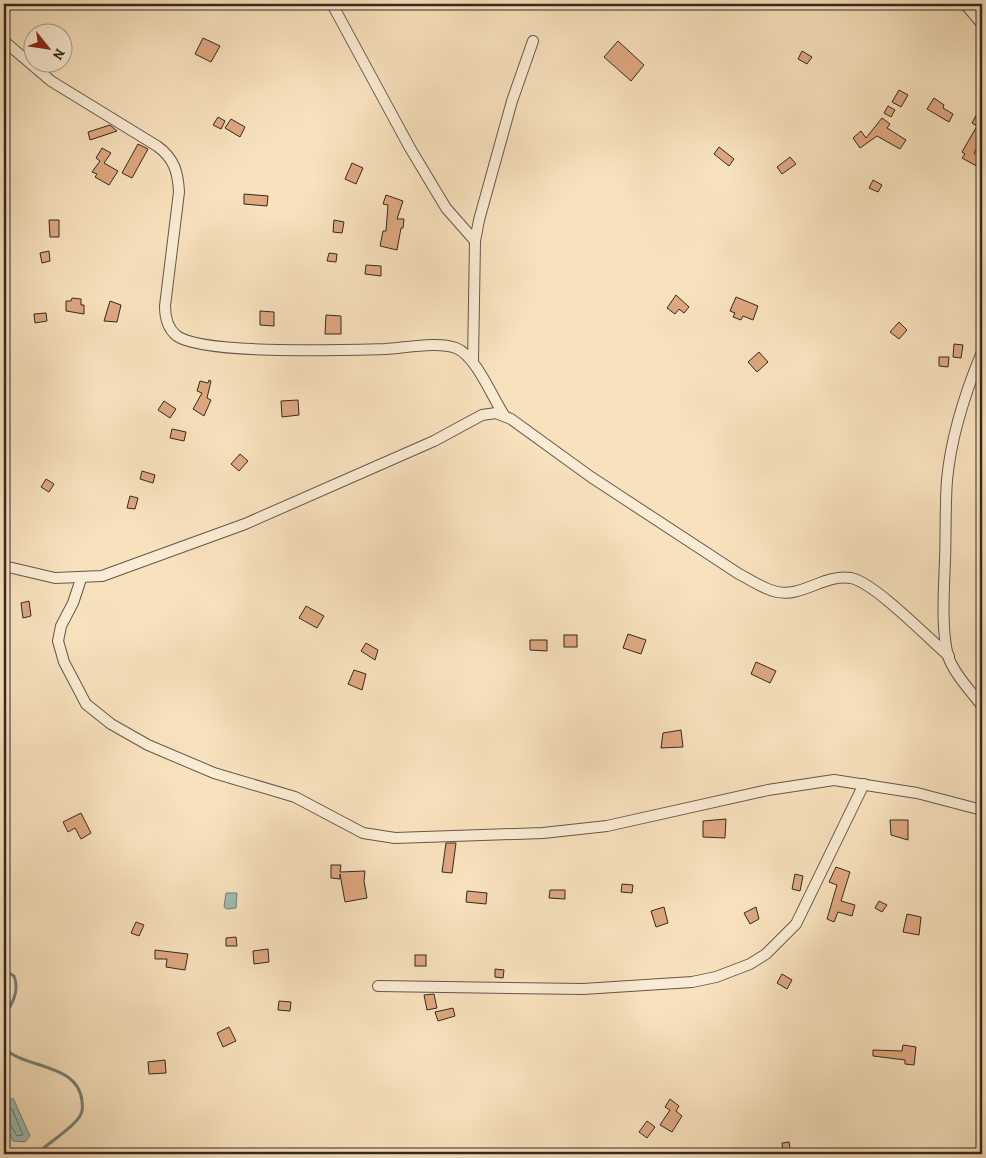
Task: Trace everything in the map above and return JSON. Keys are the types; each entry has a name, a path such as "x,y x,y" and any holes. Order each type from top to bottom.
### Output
{"street":[{"path":"332,4 410,148 446,208 476,242"},
{"path":"965,4 982,24"},
{"path":"4,41 44,76 157,146 170,158 177,175 179,192 165,306 167,323 177,336 194,342 237,349 384,349 450,346 462,350 473,361 504,415 592,477 738,574 761,586 781,592 803,590 842,577 858,580 882,598 949,656"},
{"path":"473,361 476,242 479,220 512,101 534,41"},
{"path":"982,352 959,416 947,480 944,581 949,656 956,671 982,706"},
{"path":"4,566 56,578 81,579 109,574 219,534 434,441 482,415 489,413 504,415"},
{"path":"81,579 73,603 61,626 58,641 64,662 86,704 111,724 148,745 214,773 295,797 363,833 395,838 552,832 607,826 706,803 834,780 917,793 982,810"},
{"path":"378,986 583,989 692,982 716,977 750,964 766,954 796,924 864,784"}],"water":[{"path":"226,893 237,893 236,908 227,909 224,907"},
{"path":"13,1098 30,1136 25,1142 13,1141 4,1123 4,1105"}],"building":[{"path":"203,38 220,46 211,62 195,54"},
{"path":"618,41 644,65 631,81 604,57"},
{"path":"802,51 812,57 807,64 798,59"},
{"path":"899,90 908,95 901,107 892,102"},
{"path":"934,98 944,105 943,108 953,114 949,122 927,109"},
{"path":"982,104 982,139 974,153 982,157 982,169 962,158 965,154 962,152 977,126 972,123"},
{"path":"888,106 895,110 891,117 884,113"},
{"path":"218,117 225,121 221,129 213,125"},
{"path":"882,118 890,124 887,128 906,140 900,149 877,136 860,148 853,138 861,131 866,138"},
{"path":"231,119 245,127 240,137 225,128"},
{"path":"110,125 117,131 90,140 88,132"},
{"path":"138,144 148,149 132,178 122,173"},
{"path":"719,147 734,159 729,166 714,154"},
{"path":"102,148 111,153 104,163 118,171 109,185 95,177 97,174 92,172 100,161 96,158"},
{"path":"790,157 796,164 782,174 777,167"},
{"path":"352,163 363,168 356,184 345,179"},
{"path":"873,180 882,185 878,192 869,188"},
{"path":"244,194 268,196 267,206 244,204"},
{"path":"386,195 403,201 397,219 404,219 397,250 380,246 383,231 386,231 388,205 383,204"},
{"path":"49,220 59,220 59,237 50,237"},
{"path":"334,220 344,222 342,233 333,232"},
{"path":"49,251 50,261 42,263 40,253"},
{"path":"329,253 337,254 336,262 327,261"},
{"path":"366,265 381,266 381,276 365,274"},
{"path":"676,295 689,307 684,313 679,309 675,314 667,308"},
{"path":"736,297 758,306 753,320 743,316 741,320 733,317 735,313 730,311"},
{"path":"72,298 81,299 81,305 84,305 84,314 66,311 66,301 71,301"},
{"path":"110,301 121,305 117,322 104,321"},
{"path":"260,311 274,312 274,326 260,325"},
{"path":"46,313 47,321 35,323 34,314"},
{"path":"326,315 341,316 341,334 325,334"},
{"path":"899,322 907,330 899,339 890,332"},
{"path":"954,344 963,345 961,358 953,357"},
{"path":"759,352 768,362 757,372 748,362"},
{"path":"939,357 949,357 948,367 939,366"},
{"path":"209,380 211,381 207,398 211,400 204,416 193,409 202,393 197,391 200,381 208,383"},
{"path":"298,400 299,415 282,417 281,401"},
{"path":"164,401 176,409 170,418 158,410"},
{"path":"172,429 186,432 184,441 170,438"},
{"path":"240,454 248,461 239,471 231,464"},
{"path":"142,471 155,475 153,483 140,479"},
{"path":"46,479 54,484 49,492 41,487"},
{"path":"130,496 138,498 135,509 127,508"},
{"path":"29,601 31,616 23,618 21,603"},
{"path":"306,606 324,616 317,628 299,618"},
{"path":"628,634 646,640 641,654 623,648"},
{"path":"564,635 577,635 577,647 564,647"},
{"path":"530,640 547,640 547,651 530,650"},
{"path":"366,643 378,650 375,660 361,651"},
{"path":"756,662 776,671 770,683 751,674"},
{"path":"354,670 366,674 362,690 348,684"},
{"path":"681,730 683,747 661,748 663,733"},
{"path":"81,813 91,833 81,839 75,828 68,832 63,822"},
{"path":"726,819 725,838 703,837 703,821"},
{"path":"890,820 908,820 908,840 891,835"},
{"path":"446,843 456,843 452,873 442,872"},
{"path":"331,865 341,865 340,872 365,871 364,881 367,898 345,902 340,874 340,879 331,878"},
{"path":"836,867 850,872 841,901 855,905 852,916 838,912 834,922 827,919 837,885 829,882"},
{"path":"795,874 803,876 800,891 792,889"},
{"path":"622,884 633,885 632,893 621,892"},
{"path":"550,890 565,890 565,899 549,898"},
{"path":"467,891 487,893 486,904 466,902"},
{"path":"879,901 887,905 882,912 875,908"},
{"path":"664,907 668,923 656,927 651,911"},
{"path":"756,907 759,919 750,924 744,913"},
{"path":"907,914 921,917 919,935 903,932"},
{"path":"136,922 144,925 139,936 131,933"},
{"path":"236,937 237,946 226,946 226,938"},
{"path":"268,949 269,962 254,964 253,951"},
{"path":"155,950 188,954 185,970 166,967 167,959 155,959"},
{"path":"415,955 426,955 426,966 415,966"},
{"path":"495,969 504,970 503,978 495,977"},
{"path":"782,974 792,980 787,989 777,983"},
{"path":"434,994 437,1008 427,1010 424,995"},
{"path":"279,1001 291,1002 290,1011 278,1010"},
{"path":"453,1008 455,1016 438,1021 435,1012"},
{"path":"229,1027 236,1041 223,1047 217,1033"},
{"path":"903,1045 916,1047 914,1065 905,1064 905,1060 873,1056 873,1050 902,1051"},
{"path":"165,1060 166,1073 149,1074 148,1062"},
{"path":"670,1099 679,1106 676,1111 682,1116 672,1132 660,1125 670,1110 665,1107"},
{"path":"647,1121 655,1127 647,1138 639,1132"},
{"path":"789,1142 791,1154 783,1154 782,1143"}],"waterway":[{"path":"4,970 14,976 16,982 16,992 4,1017"},
{"path":"4,1048 24,1060 61,1073 71,1080 78,1089 82,1101 82,1111 76,1122 45,1146 38,1154"}]}
